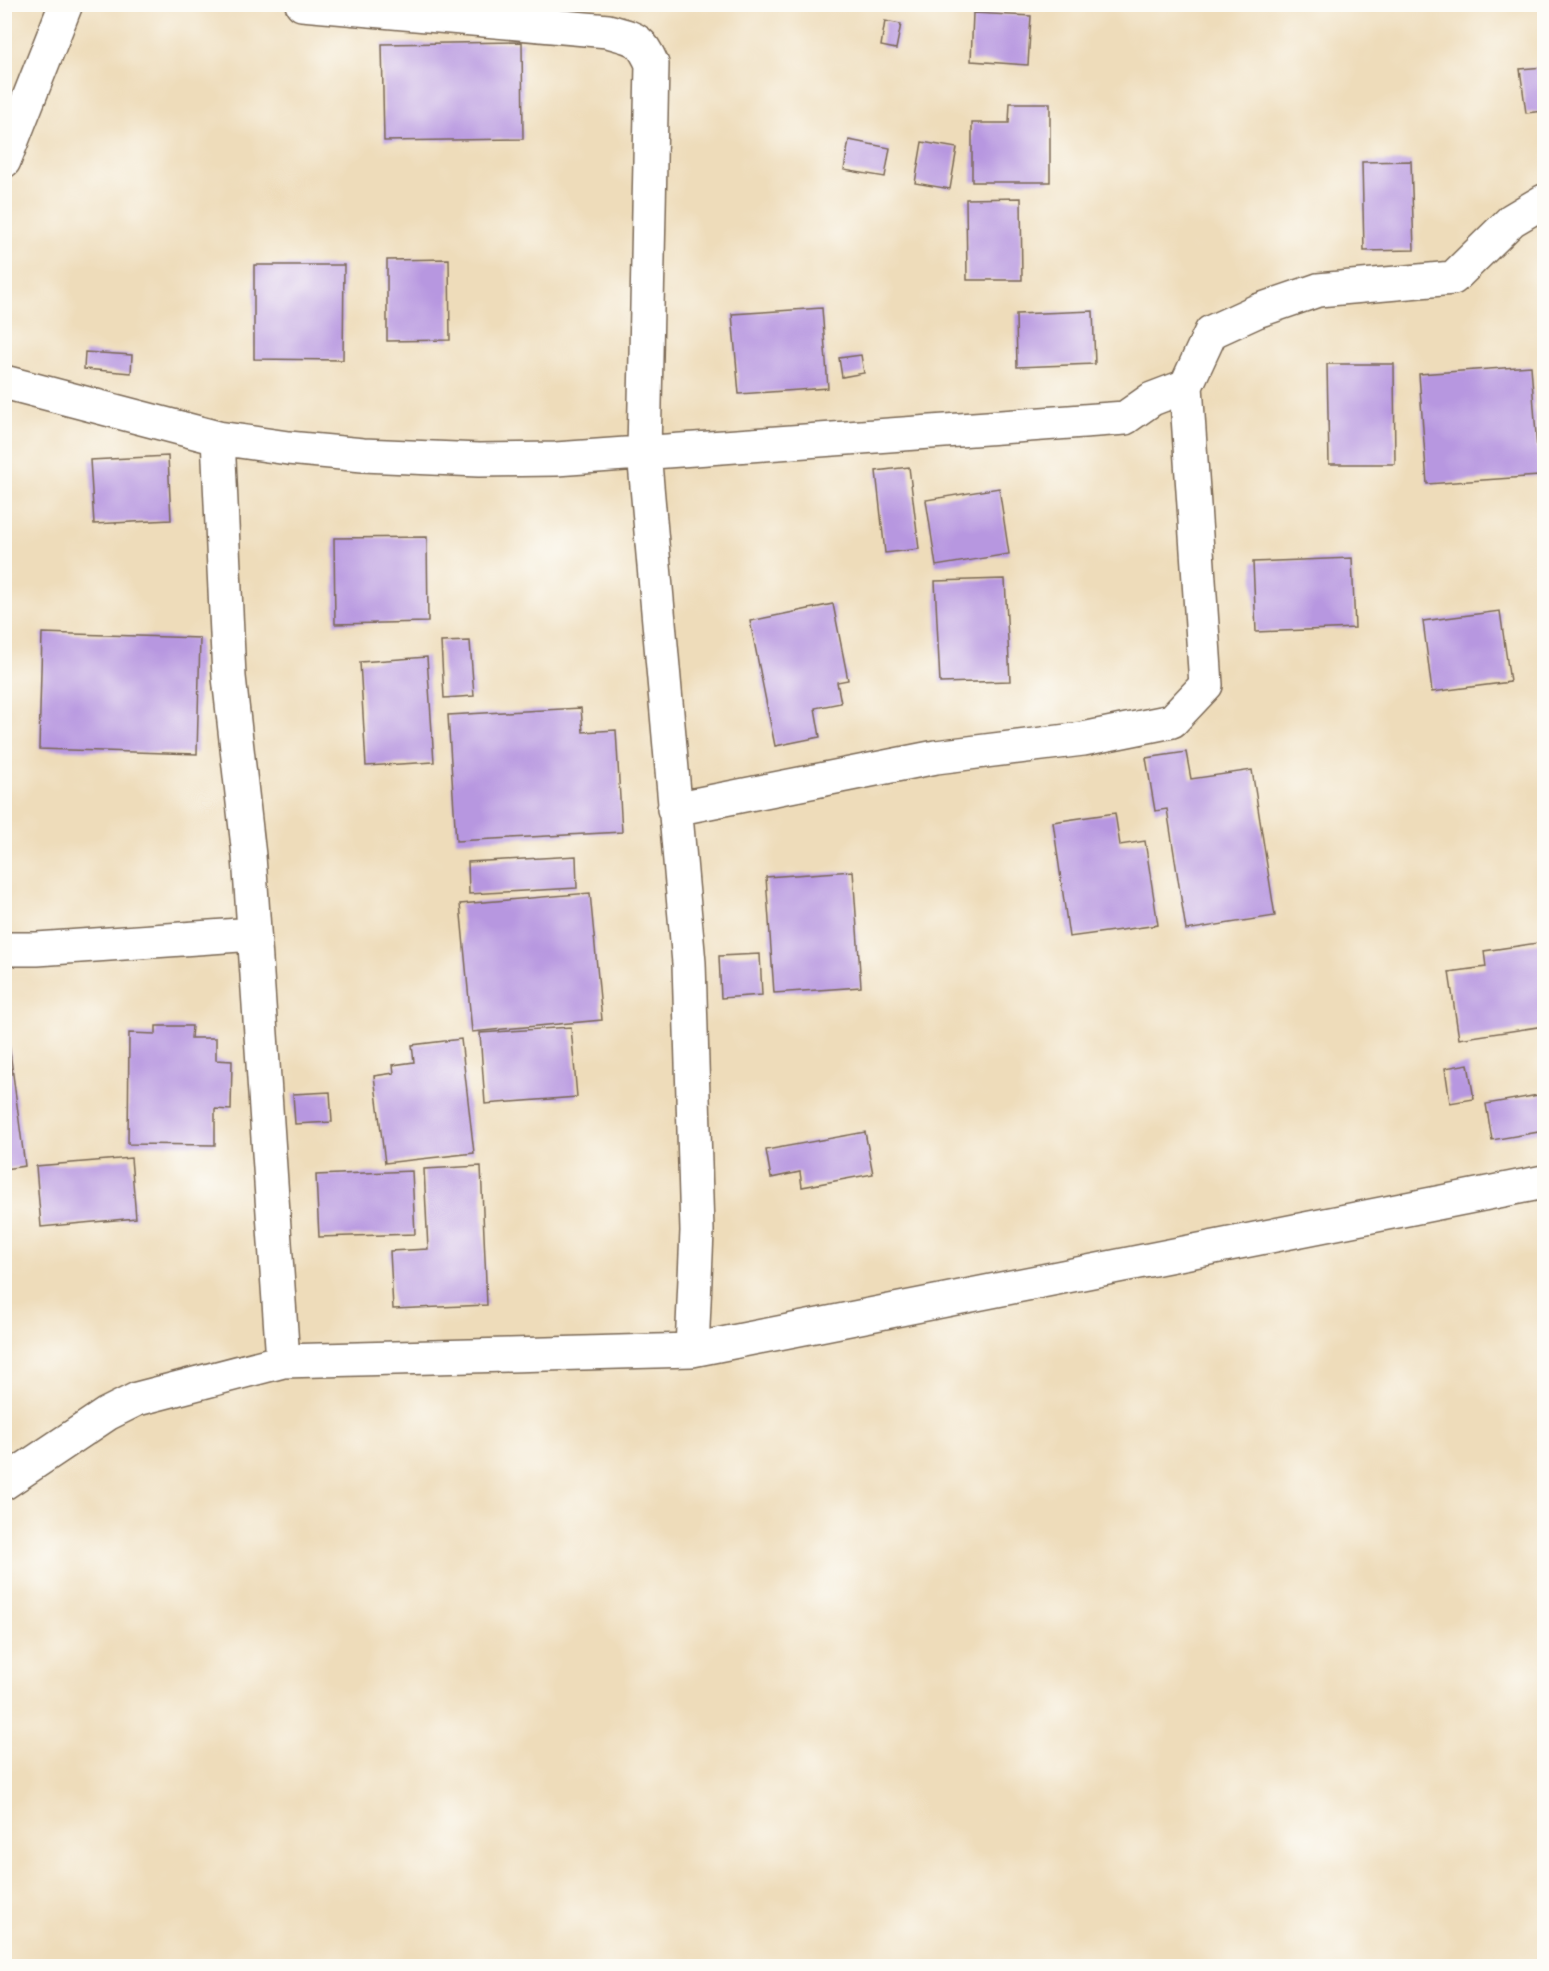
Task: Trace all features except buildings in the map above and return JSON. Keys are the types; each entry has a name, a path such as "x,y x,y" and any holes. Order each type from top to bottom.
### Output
{"street":[{"path":"4,161 66,4"},
{"path":"302,4 608,32 631,38 644,46 652,64 644,452 689,974 697,1231 692,1350"},
{"path":"674,809 936,756 1083,739 1172,721 1206,685 1186,386 1211,332 1257,311 1318,290 1453,278 1512,220 1545,201"},
{"path":"4,382 218,438 363,455 479,460 556,459 1125,418 1152,399 1186,386"},
{"path":"218,438 229,677 249,856 283,1361"},
{"path":"4,949 37,949 254,934"},
{"path":"4,1483 107,1414 137,1400 283,1361 692,1350 1545,1182"}]}
